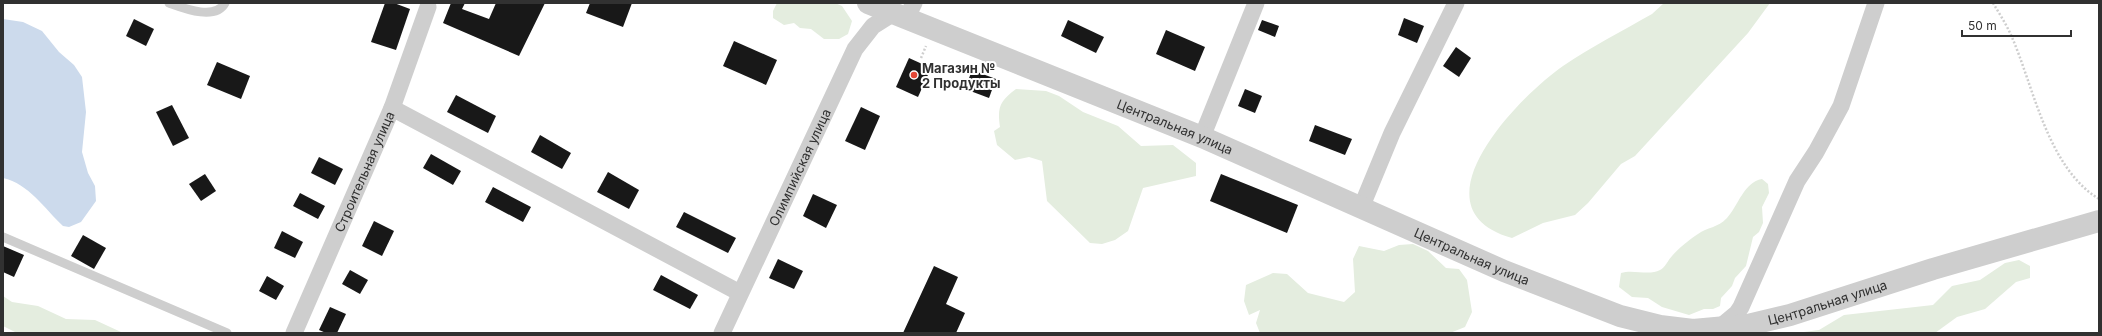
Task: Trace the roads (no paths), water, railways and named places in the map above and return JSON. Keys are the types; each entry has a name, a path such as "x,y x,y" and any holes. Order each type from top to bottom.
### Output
{"street":[{"name":"Центральная улица","path":"868,3 904,12 1202,137 1504,271 1620,316 1660,326 1693,330 1719,328 1748,325 1790,315 1933,269 2099,221"},
{"path":"1202,137 1256,3"},
{"path":"1361,208 1392,133 1456,3"},
{"path":"1719,328 1738,313 1797,180 1816,152 1841,106 1876,3"},
{"name":"Строительная улица","path":"294,333 392,108 428,5"},
{"name":"Олимпийская улица","path":"722,333 855,49 873,26 904,12"},
{"path":"392,108 740,293"}],"lane":[{"path":"169,3 201,13 212,11 224,6 225,3"},
{"path":"3,237 227,333"}],"water":[{"path":"3,19 23,22 42,31 59,52 74,65 82,77 86,112 82,152 88,173 95,186 96,201 81,222 69,227 63,226 28,191 12,181 3,178"}],"place":[{"name":"Магазин № 2 Продукты","path":"914,75"}]}
